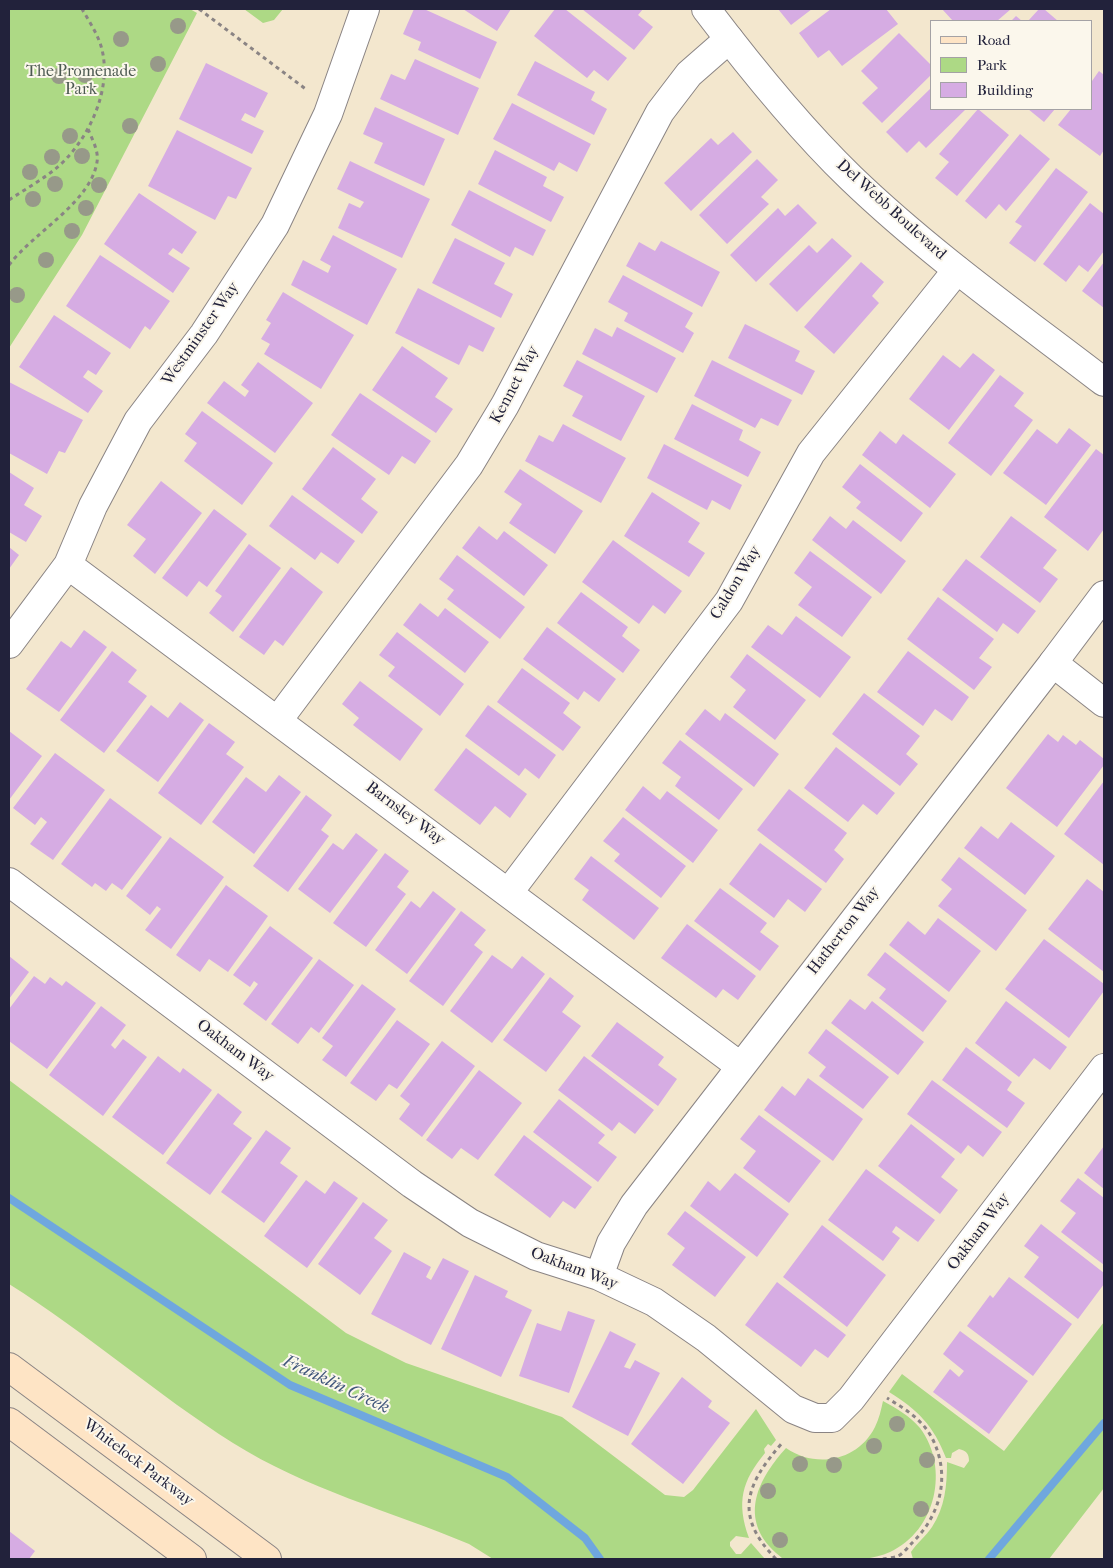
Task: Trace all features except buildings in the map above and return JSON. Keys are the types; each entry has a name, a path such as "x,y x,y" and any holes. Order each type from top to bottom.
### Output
{"main road":[{"name":"Whitelock Parkway","path":"9,1366 267,1559"},
{"path":"9,1422 192,1559"}],"street":[{"name":"Westminster Way","path":"9,644 68,565 93,506 138,421 204,334 275,224 328,114 365,9"},
{"name":"Del Webb Boulevard","path":"706,9 788,110 851,178 957,270 1104,382"},
{"name":"Kennet Way","path":"278,720 470,465 505,405 660,112 689,74 729,39"},
{"name":"Caldon Way","path":"509,892 729,601 811,453 957,270"},
{"name":"Barnsley Way","path":"68,565 740,1066"},
{"name":"Hatherton Way","path":"599,1276 611,1243 634,1205 1104,595"},
{"path":"1052,663 1104,703"},
{"name":"Oakham Way","path":"9,882 412,1184 470,1223 536,1256 599,1276 654,1302 706,1338 758,1383 793,1409 815,1418 832,1418 851,1399 1104,1068"}],"path":[{"path":"9,200 55,169 88,129 104,80 104,63 101,46 82,9"},
{"path":"199,9 308,90"},
{"path":"9,265 20,251 72,206 90,181 98,161 96,149 88,129"},
{"path":"882,1395 914,1414 931,1437 941,1458 942,1486 933,1517 922,1534 898,1556 883,1559"},
{"path":"776,1559 762,1545 752,1527 749,1503 753,1482 763,1465 783,1442"},
{"path":"898,1556 904,1559"}],"green space":[{"name":"The Promenade Park","path":"9,9 190,9 197,13 82,235 9,348"},
{"path":"244,9 283,9 274,20 263,23"},
{"path":"9,1080 346,1333 406,1363 562,1417 665,1495 684,1497 693,1490 756,1409 776,1440 771,1446 768,1444 764,1449 765,1453 746,1483 742,1503 749,1538 736,1536 730,1542 730,1546 736,1554 741,1554 751,1543 765,1559 493,1559 469,1544 290,1474 233,1443 9,1284"},
{"path":"1104,1322 1104,1488 1049,1559 913,1559 911,1552 932,1527 940,1512 946,1488 947,1462 964,1468 969,1458 967,1453 959,1449 952,1453 951,1458 946,1458 936,1437 924,1419 889,1392 902,1374 1004,1451"},
{"path":"883,1401 898,1409 916,1424 929,1444 934,1461 936,1479 934,1497 928,1514 906,1542 890,1552 878,1556 851,1560 783,1559 769,1546 760,1533 756,1520 755,1507 757,1495 769,1470 786,1448 798,1455 823,1460 847,1454 858,1448 868,1439 875,1427"}],"waterway":[{"name":"Franklin Creek","path":"9,1198 290,1385 507,1477 585,1538 600,1559"},
{"path":"989,1559 1104,1423"}]}
